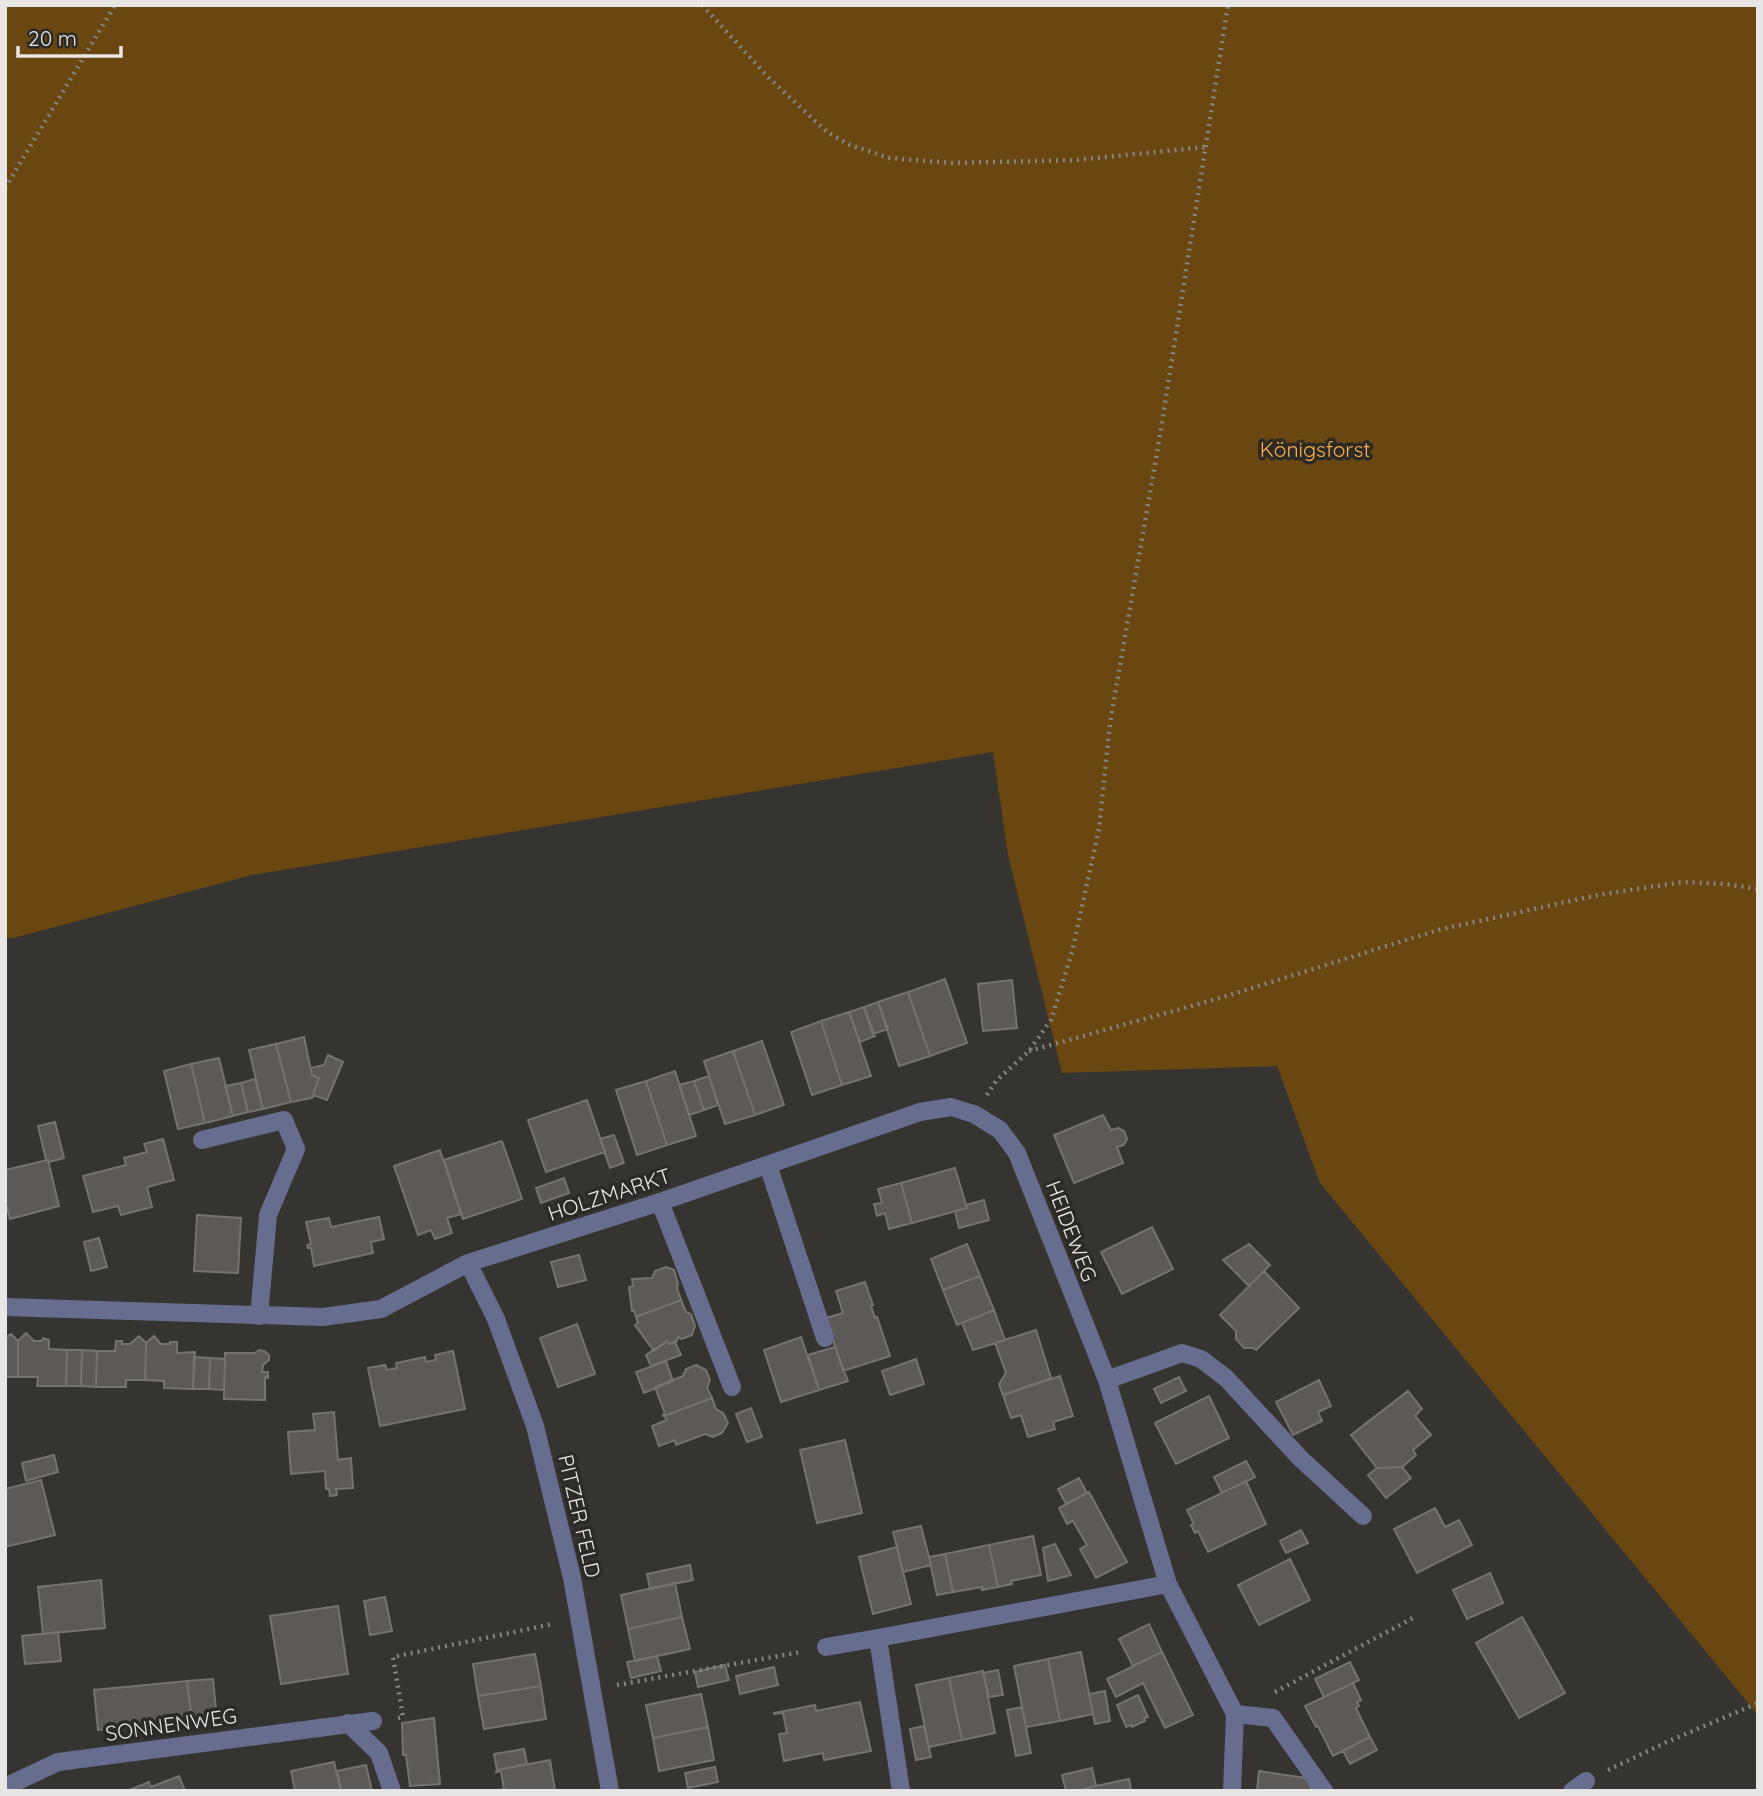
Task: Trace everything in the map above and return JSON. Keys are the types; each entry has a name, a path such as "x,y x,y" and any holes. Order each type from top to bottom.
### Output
{"street":[{"name":"HOLZMARKT","path":"5,1307 323,1317 381,1309 468,1263 660,1202 920,1112 951,1107 974,1114"},
{"name":"HEIDEWEG","path":"974,1114 1000,1130 1017,1153 1107,1380 1168,1584 1235,1714 1232,1791"},
{"path":"202,1140 284,1121 296,1149 268,1215 260,1316"},
{"path":"768,1165 825,1338"},
{"path":"660,1202 732,1387"},
{"name":"PITZER FELD","path":"468,1263 496,1319 535,1426 572,1578 610,1791"},
{"path":"1107,1380 1181,1353 1201,1360 1226,1378 1300,1458 1363,1517"},
{"path":"826,1647 1168,1584"},
{"path":"877,1638 901,1791"},
{"path":"1235,1714 1273,1718 1324,1791"},
{"name":"SONNENWEG","path":"6,1789 58,1762 373,1721"},
{"path":"348,1723 379,1754 392,1791"}],"path":[{"path":"5,188 115,5"},
{"path":"702,5 769,78 827,132 850,145 890,158 952,163 1076,160 1206,147"},
{"path":"974,1114 996,1081 1029,1051 1051,1020 1069,963 1099,830 1110,723 1160,435 1228,5"},
{"path":"1029,1051 1220,998 1426,933 1465,924 1598,895 1683,881 1758,889"},
{"path":"392,1718 403,1717 393,1657 580,1618"},
{"path":"1235,1714 1413,1618"},
{"path":"592,1689 826,1647"},
{"path":"1579,1786 1667,1742 1758,1703"}],"green space":[{"name":"Königsforst","path":"5,5 1758,5 1758,1715 1320,1183 1277,1066 1062,1073 1008,855 993,752 252,875 5,938"}],"building":[{"path":"945,979 967,1043 930,1056 908,992"},
{"path":"1012,980 1017,1028 983,1031 978,984"},
{"path":"908,992 930,1056 899,1066 878,1002"},
{"path":"878,1002 888,1029 873,1034 864,1007"},
{"path":"864,1007 875,1036 860,1042 849,1012"},
{"path":"849,1012 871,1076 842,1085 821,1021"},
{"path":"821,1021 842,1085 812,1095 791,1032"},
{"path":"304,1037 312,1075 319,1078 312,1098 291,1102 276,1044"},
{"path":"762,1041 784,1105 755,1115 733,1051"},
{"path":"276,1044 291,1102 263,1109 249,1050"},
{"path":"733,1051 755,1115 725,1124 704,1061"},
{"path":"328,1055 343,1062 327,1100 313,1095 319,1078 312,1075 311,1068 324,1065"},
{"path":"219,1058 233,1116 205,1123 191,1064"},
{"path":"191,1064 205,1123 178,1129 164,1071"},
{"path":"675,1071 696,1136 667,1145 646,1081"},
{"path":"709,1076 718,1105 704,1110 694,1081"},
{"path":"255,1079 263,1109 248,1112 241,1083"},
{"path":"646,1081 667,1145 637,1155 616,1090"},
{"path":"694,1081 704,1110 689,1115 679,1085"},
{"path":"241,1083 248,1112 233,1116 225,1086"},
{"path":"587,1100 605,1152 546,1172 528,1120"},
{"path":"1103,1115 1111,1130 1118,1128 1124,1131 1127,1139 1124,1145 1117,1147 1123,1163 1074,1183 1054,1135"},
{"path":"55,1122 64,1158 49,1162 46,1160 38,1126"},
{"path":"614,1135 624,1163 610,1168 600,1139"},
{"path":"163,1139 174,1180 147,1187 152,1207 121,1215 118,1206 93,1212 83,1176 126,1165 124,1158 147,1152 144,1144"},
{"path":"502,1141 522,1199 463,1219 444,1160"},
{"path":"440,1150 461,1214 447,1218 452,1233 435,1239 431,1230 418,1235 394,1166"},
{"path":"48,1160 59,1206 10,1219 5,1201 5,1170"},
{"path":"955,1168 967,1208 912,1223 901,1183"},
{"path":"564,1178 569,1193 541,1203 536,1188"},
{"path":"901,1183 912,1223 889,1229 885,1213 877,1216 874,1204 882,1203 878,1189"},
{"path":"984,1200 989,1220 959,1228 955,1211"},
{"path":"197,1215 241,1218 238,1273 194,1271"},
{"path":"379,1217 384,1239 371,1242 373,1253 314,1266 311,1248 307,1245 311,1244 306,1222 329,1218 331,1227"},
{"path":"1152,1227 1173,1269 1122,1294 1101,1252"},
{"path":"99,1238 107,1267 91,1271 84,1242"},
{"path":"967,1244 980,1276 943,1290 931,1259"},
{"path":"1249,1244 1270,1265 1249,1286 1223,1260"},
{"path":"579,1255 586,1280 558,1287 551,1262"},
{"path":"666,1267 674,1270 681,1300 636,1317 632,1311 629,1287 633,1286 632,1279 652,1278 655,1271"},
{"path":"1264,1271 1299,1308 1256,1350 1244,1348 1236,1339 1236,1331 1220,1315"},
{"path":"980,1276 994,1310 957,1325 943,1290"},
{"path":"865,1282 890,1356 843,1371 826,1318 843,1313 836,1291"},
{"path":"681,1300 686,1312 691,1314 695,1326 692,1335 682,1339 678,1337 677,1341 669,1344 667,1341 654,1351 635,1325 638,1323 636,1317"},
{"path":"994,1310 1005,1340 973,1350 962,1323"},
{"path":"577,1324 595,1374 558,1387 540,1338"},
{"path":"1036,1330 1051,1378 1003,1395 999,1384 1006,1373 995,1343"},
{"path":"26,1333 34,1341 42,1341 43,1338 49,1340 49,1349 67,1350 66,1386 37,1386 38,1377 18,1377 18,1341"},
{"path":"11,1334 18,1341 18,1377 5,1377 5,1338"},
{"path":"139,1336 146,1343 145,1380 126,1380 126,1387 96,1387 97,1351 115,1351 116,1341 130,1344"},
{"path":"154,1336 161,1344 177,1342 177,1353 195,1352 193,1389 164,1388 164,1381 145,1380 146,1343"},
{"path":"801,1337 819,1390 781,1402 764,1350"},
{"path":"667,1341 669,1344 675,1342 681,1355 651,1366 646,1355"},
{"path":"835,1347 848,1381 819,1390 808,1355"},
{"path":"67,1350 82,1350 81,1386 66,1386"},
{"path":"82,1350 97,1351 96,1387 81,1386"},
{"path":"259,1350 269,1355 262,1372 268,1372 268,1378 265,1377 265,1400 224,1399 225,1353 255,1353"},
{"path":"453,1351 465,1409 380,1426 368,1368 385,1365 387,1370 397,1368 396,1363 425,1357 426,1362 436,1360 435,1355"},
{"path":"194,1357 210,1358 209,1389 193,1389"},
{"path":"210,1358 225,1359 224,1390 209,1389"},
{"path":"916,1359 924,1384 890,1395 882,1371"},
{"path":"666,1361 673,1381 644,1393 636,1372"},
{"path":"696,1365 706,1370 710,1380 707,1388 712,1398 664,1416 655,1387 683,1376 686,1369"},
{"path":"1060,1376 1073,1416 1053,1422 1055,1429 1028,1437 1021,1415 1011,1418 1003,1395"},
{"path":"1179,1377 1186,1391 1161,1403 1154,1389"},
{"path":"1319,1380 1331,1406 1318,1412 1322,1421 1293,1435 1276,1402"},
{"path":"1408,1391 1422,1409 1415,1416 1431,1435 1413,1450 1416,1455 1402,1467 1377,1468 1351,1435"},
{"path":"1209,1396 1229,1438 1176,1464 1155,1423"},
{"path":"712,1398 716,1409 723,1413 728,1423 722,1433 713,1437 705,1434 676,1445 675,1440 659,1446 652,1426 667,1420 664,1416"},
{"path":"751,1408 762,1437 747,1442 736,1414"},
{"path":"334,1412 338,1460 351,1458 353,1488 336,1489 337,1495 330,1496 329,1489 326,1489 325,1471 291,1474 288,1432 315,1430 313,1414"},
{"path":"845,1440 862,1513 817,1523 800,1450"},
{"path":"54,1455 58,1472 26,1481 22,1463"},
{"path":"1246,1461 1255,1477 1222,1493 1214,1477"},
{"path":"1402,1467 1411,1478 1386,1498 1368,1475 1377,1468"},
{"path":"1079,1478 1087,1493 1066,1504 1058,1489"},
{"path":"41,1480 55,1535 5,1547 5,1489"},
{"path":"1246,1481 1266,1524 1208,1552 1198,1531 1195,1533 1191,1525 1194,1524 1187,1510"},
{"path":"1089,1492 1127,1562 1096,1578 1080,1549 1087,1545 1073,1521 1067,1524 1059,1508"},
{"path":"1435,1508 1445,1527 1459,1520 1472,1545 1417,1573 1394,1529"},
{"path":"921,1526 931,1565 903,1572 893,1532"},
{"path":"1301,1530 1308,1543 1286,1553 1280,1541"},
{"path":"1033,1536 1041,1575 1011,1581 1012,1584 998,1587 989,1545"},
{"path":"1055,1544 1071,1575 1048,1581 1043,1548"},
{"path":"989,1545 998,1587 953,1592 945,1554"},
{"path":"897,1547 911,1604 873,1614 859,1557"},
{"path":"945,1554 953,1592 937,1595 929,1557"},
{"path":"1290,1559 1310,1600 1259,1625 1238,1585"},
{"path":"690,1565 693,1580 650,1589 647,1574"},
{"path":"1490,1573 1503,1603 1467,1619 1453,1590"},
{"path":"101,1580 105,1628 43,1634 38,1587"},
{"path":"675,1583 682,1617 628,1629 621,1595"},
{"path":"385,1597 392,1631 370,1635 364,1601"},
{"path":"338,1606 348,1674 281,1684 270,1616"},
{"path":"682,1617 690,1649 635,1661 628,1629"},
{"path":"1522,1617 1565,1693 1519,1718 1476,1643"},
{"path":"1149,1624 1162,1652 1133,1666 1119,1639"},
{"path":"58,1632 61,1661 25,1664 22,1636"},
{"path":"1081,1652 1093,1714 1060,1721 1048,1659"},
{"path":"1162,1652 1193,1715 1165,1728 1143,1683 1116,1697 1107,1679"},
{"path":"535,1654 541,1686 478,1696 473,1664"},
{"path":"657,1656 661,1671 631,1678 627,1662"},
{"path":"1048,1659 1060,1721 1026,1727 1014,1666"},
{"path":"1350,1662 1359,1680 1324,1697 1315,1679"},
{"path":"725,1665 729,1680 698,1687 695,1672"},
{"path":"774,1667 778,1685 740,1694 736,1676"},
{"path":"998,1670 1003,1695 989,1697 983,1673"},
{"path":"983,1671 995,1733 962,1740 949,1678"},
{"path":"949,1678 962,1740 929,1747 916,1685"},
{"path":"213,1679 217,1719 192,1721 187,1681"},
{"path":"187,1681 192,1721 98,1730 94,1690"},
{"path":"1353,1683 1361,1700 1357,1702 1359,1706 1356,1708 1370,1737 1333,1756 1305,1706"},
{"path":"541,1686 546,1719 484,1729 478,1696"},
{"path":"1105,1691 1110,1721 1095,1724 1089,1694"},
{"path":"701,1694 708,1727 653,1738 646,1705"},
{"path":"1138,1695 1148,1717 1132,1727 1126,1727 1117,1705"},
{"path":"860,1702 871,1751 824,1760 823,1753 784,1761 779,1734 787,1733 783,1713 774,1713 815,1705 816,1711"},
{"path":"1022,1707 1031,1753 1016,1756 1007,1710"},
{"path":"434,1718 440,1784 410,1786 406,1755 403,1755 402,1723"},
{"path":"924,1726 931,1757 916,1760 910,1729"},
{"path":"708,1727 714,1760 659,1771 653,1738"},
{"path":"1370,1737 1377,1750 1350,1764 1343,1751"},
{"path":"524,1749 527,1764 497,1770 494,1754"},
{"path":"550,1760 555,1791 494,1791 504,1789 501,1771 496,1772 497,1770"},
{"path":"334,1762 341,1791 295,1791 291,1771"},
{"path":"366,1765 372,1791 341,1791 337,1771"},
{"path":"715,1767 718,1782 688,1788 685,1773"},
{"path":"1092,1768 1096,1786 1066,1791 1062,1775"},
{"path":"1259,1771 1306,1778 1311,1791 1257,1791"},
{"path":"179,1776 185,1791 127,1791 149,1782 151,1787"},
{"path":"1129,1779 1131,1791 1075,1791 1096,1786"}]}
